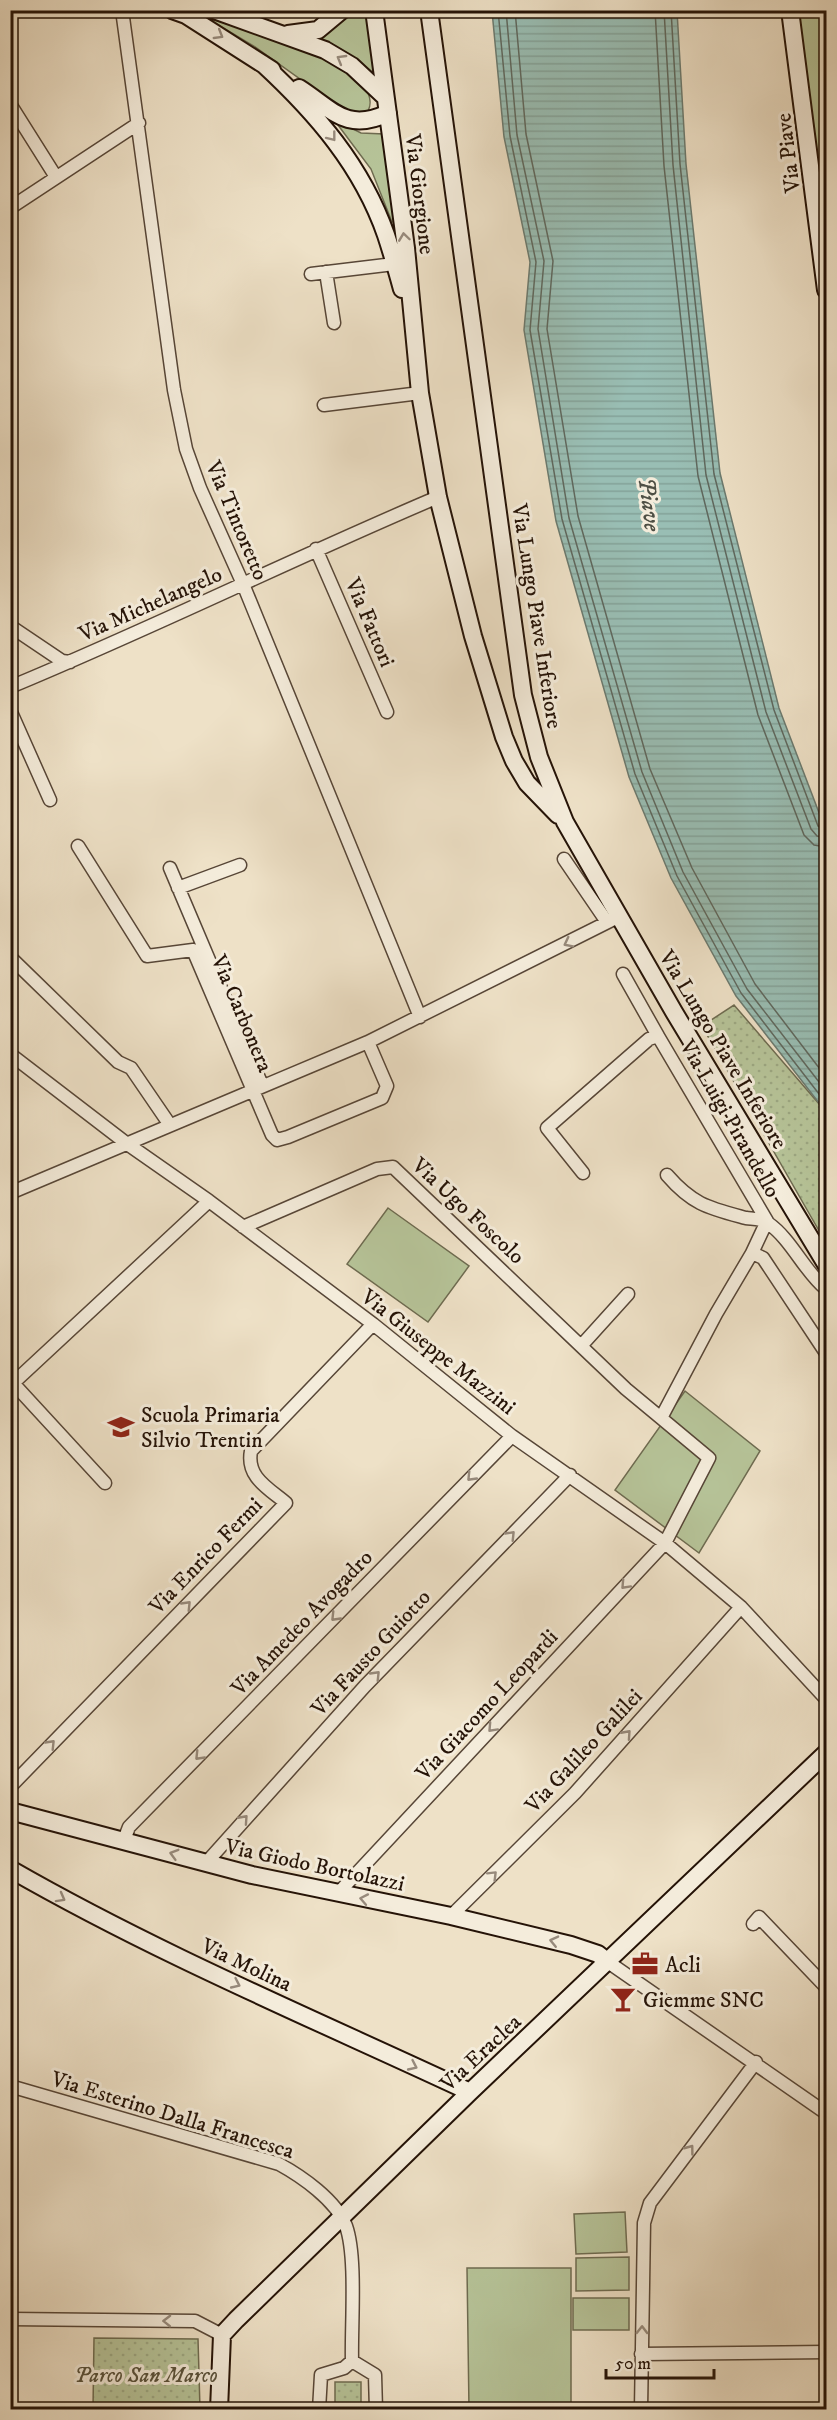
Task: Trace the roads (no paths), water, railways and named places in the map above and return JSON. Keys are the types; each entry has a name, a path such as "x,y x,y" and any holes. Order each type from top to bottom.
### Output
{"main road":[{"name":"Via Giorgione","path":"172,10 186,15 263,64 340,117 355,122 369,122 387,113 406,248 420,393 438,498 473,636 504,736 527,783 565,822"},
{"path":"214,10 325,50 352,66 385,96"},
{"path":"283,35 318,30 342,10"},
{"path":"374,10 387,113"},
{"name":"Via Lungo Piave Inferiore","path":"429,10 524,695 539,757 565,822 613,919 674,1012 826,1264"},
{"name":"Via Piave","path":"790,10 807,122 826,290"},
{"name":"Via Giorgione","path":"263,64 316,116 347,156 368,191 386,235 411,316"},
{"path":"817,1251 826,1273"},
{"name":"Via Eraclea","path":"222,2335 470,2092 826,1753"},
{"name":"Via Giodo Bortolazzi","path":"10,1811 206,1863 451,1916 584,1949 598,1954 608,1962"},
{"name":"Via Molina","path":"10,1869 63,1900 200,1968 470,2092"},
{"path":"219,2409 222,2335"}],"street":[{"name":"Via Tintoretto","path":"122,10 174,390 186,449 200,488 243,584 420,1017"},
{"path":"10,104 56,177"},
{"path":"10,208 138,123"},
{"path":"823,266 826,244"},
{"name":"Via Giorgione","path":"311,274 394,264"},
{"path":"326,272 334,323"},
{"path":"324,405 420,393"},
{"name":"Via Michelangelo","path":"10,687 243,584 316,549 438,498"},
{"name":"Via Fattori","path":"316,549 387,712"},
{"path":"10,626 62,661 70,662"},
{"path":"10,710 50,800"},
{"name":"Via Carbonera","path":"78,846 147,956 192,950 257,1087"},
{"path":"564,860 613,919"},
{"path":"178,888 240,864"},
{"name":"Via Carbonera","path":"170,868 257,1087 272,1135 277,1140 382,1098 387,1086 368,1042"},
{"name":"Via Carbonera","path":"10,1193 368,1042 613,919"},
{"path":"10,957 118,1062 131,1068 170,1125"},
{"name":"Via Luigi Pirandello","path":"623,974 766,1221 815,1280 826,1289"},
{"name":"Via Luigi Pirandello","path":"583,1173 547,1128 639,1047 649,1039 658,1036"},
{"name":"Via Giuseppe Mazzini","path":"10,1054 126,1143 209,1201 373,1324 512,1436 665,1543 741,1607 826,1699"},
{"name":"Via Ugo Foscolo","path":"243,1227 377,1169 393,1167 581,1346 661,1418"},
{"name":"Via Luigi Pirandello","path":"667,1175 684,1195 699,1203 716,1210 766,1221"},
{"path":"105,1483 12,1384 209,1201"},
{"name":"Via Luigi Pirandello","path":"661,1418 716,1314 752,1253 766,1221"},
{"path":"752,1253 763,1258 826,1353"},
{"path":"581,1346 628,1294"},
{"name":"Via Enrico Fermi","path":"10,1787 286,1503 254,1476 248,1464 251,1451 373,1324"},
{"path":"661,1418 709,1458 665,1543"},
{"name":"Via Amedeo Avogadro","path":"124,1840 129,1827 512,1436"},
{"name":"Via Fausto Guiotto","path":"206,1863 365,1686 570,1475"},
{"name":"Via Giacomo Leopardi","path":"341,1894 342,1889 665,1543"},
{"name":"Via Galileo Galilei","path":"451,1916 575,1793 741,1607"},
{"path":"753,1924 759,1917 826,1987"},
{"path":"608,1962 756,2062 826,2113"},
{"path":"641,2409 644,2223 650,2203 756,2062"},
{"name":"Via Esterino Dalla Francesca","path":"10,2086 279,2164 307,2179 341,2217"},
{"path":"319,2409 321,2375 344,2368 352,2361 351,2256 346,2227 341,2217"},
{"path":"10,2319 195,2321 222,2335"},
{"path":"641,2354 826,2352"},
{"path":"352,2361 375,2375 376,2409"}],"water":[{"name":"Piave","path":"492,11 677,11 686,164 720,473 779,708 826,831 826,1112 736,996 671,878 629,777 556,521 524,330 530,262 504,137"}],"place":[{"name":"Scuola Primaria Silvio Trentin","path":"121,1427"},
{"name":"Acli","path":"645,1964"},
{"name":"Giemme SNC","path":"623,1999"}],"park label":[{"name":"Parco San Marco","path":"146,2374"}]}
